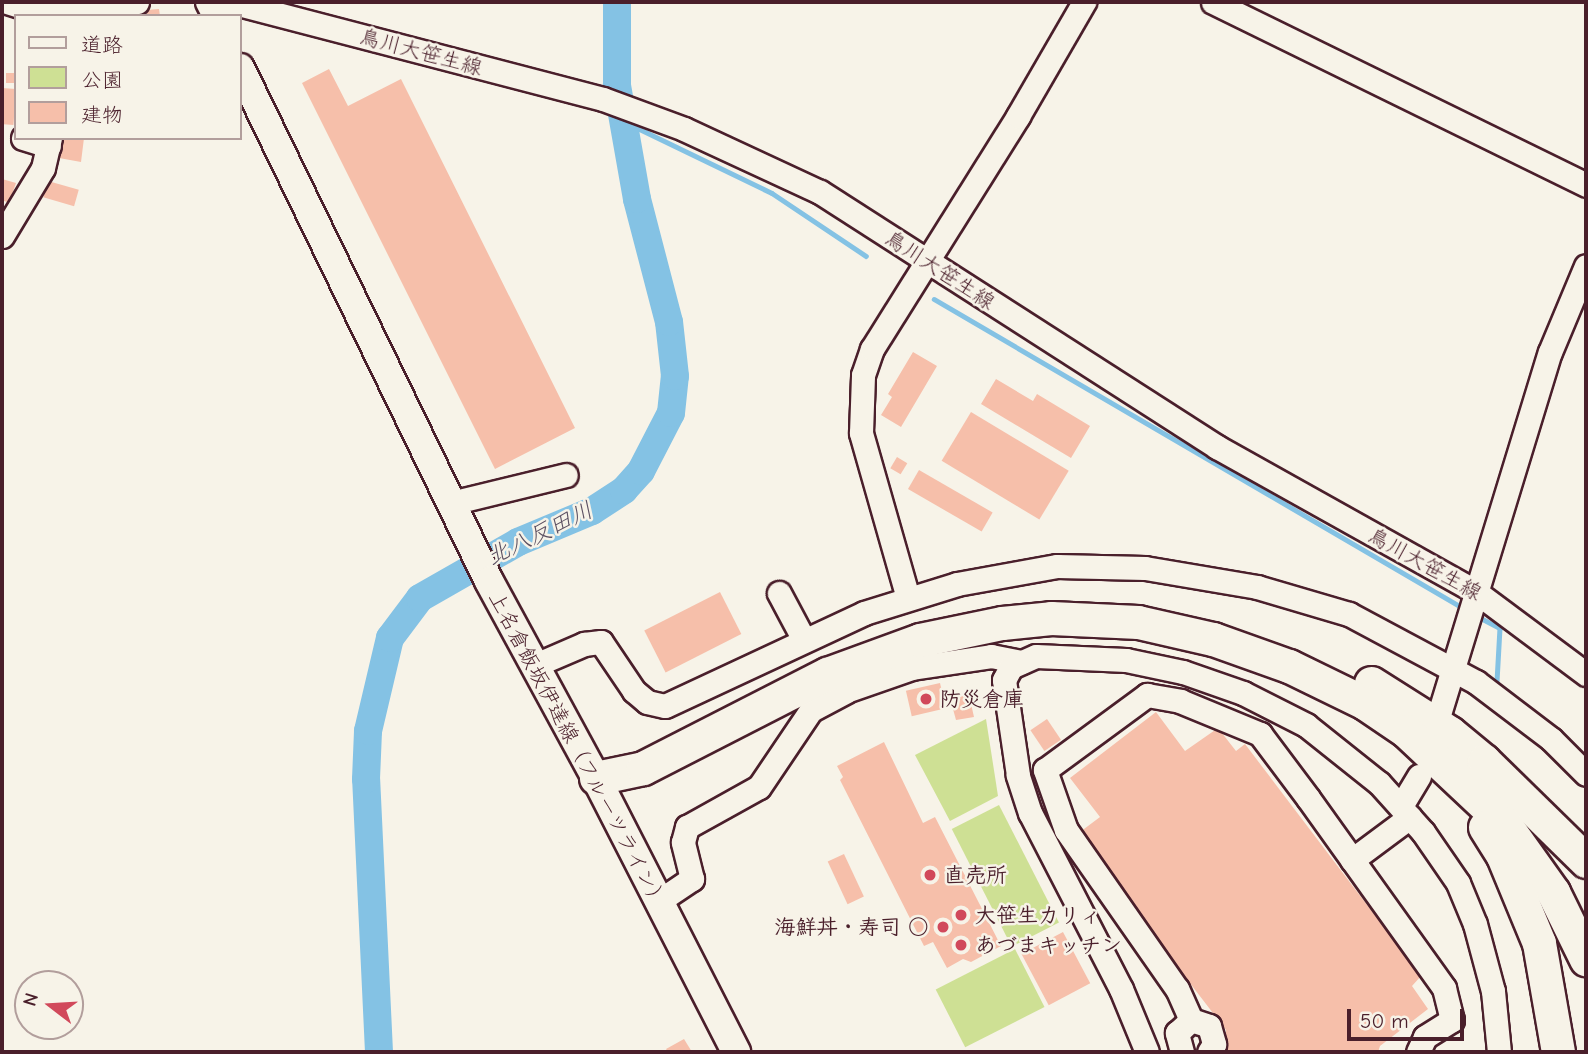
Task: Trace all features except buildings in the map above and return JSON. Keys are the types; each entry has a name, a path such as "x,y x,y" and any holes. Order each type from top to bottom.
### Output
{"highway":[{"path":"596,778 629,750 850,643 928,617 1025,600 1104,598 1215,617 1300,647 1371,683 1450,733 1484,761 1586,861"},
{"path":"596,778 643,768 827,674 879,653 953,631 1051,618 1138,622 1213,639 1323,682 1406,731 1504,823 1553,892 1586,959"},
{"path":"1371,683 1442,738 1497,791 1532,831 1586,919"},
{"path":"1406,731 1447,776 1503,856 1539,943 1558,1052"}],"main road":[{"name":"上名倉飯坂伊達線（フルーツライン）","path":"242,72 486,576 596,778 736,1052"}],"street":[{"path":"7,2 45,14"},
{"path":"55,14 137,2"},
{"name":"鳥川大笹生線","path":"231,2 603,99 820,192 1217,447 1476,592 1586,674"},
{"path":"908,598 861,433 858,405 872,349 928,262 1084,2"},
{"path":"1213,2 1586,185"},
{"path":"2,236 43,168 49,142"},
{"path":"1440,710 1550,352 1586,266"},
{"path":"452,503 566,475"},
{"path":"533,666 584,644 601,642 634,691 647,702 665,706 804,640 908,598 1056,566 1177,571 1257,587 1349,614 1453,667 1522,716 1582,764"},
{"path":"779,593 804,640"},
{"path":"659,901 692,879 683,842 687,827 759,786 811,710 846,691 912,668 991,656 1021,662 1060,654 1126,660 1183,672 1243,693 1331,743 1406,811 1458,883 1475,924 1493,991 1499,1052"},
{"path":"1021,662 1004,680 1017,775 1030,813 1121,989 1148,1052 1180,1048 1177,1033 1191,1020"},
{"path":"1209,1052 1214,1044 1209,1026 1191,1020 1177,989 1066,830 1045,771 1147,695 1180,701 1260,734 1444,988 1452,1007 1452,1020 1425,1037 1418,1052"},
{"path":"1352,860 1406,811 1419,776"}],"green space":[{"path":"986,719 998,796 950,821 915,755"},
{"path":"999,805 1059,923 1012,947 952,829"},
{"path":"1015,949 1045,1007 965,1047 936,989"}],"waterway":[{"name":"北八反田川","path":"379,1052 366,779 368,731 390,638 420,598 518,542 592,511 624,490 641,471 671,413 675,376 669,322 637,199 617,85 617,2"},
{"path":"623,121 772,193 866,256"},
{"path":"934,299 1463,608"},
{"path":"1477,616 1500,628 1497,681"}],"place":[{"name":"防災倉庫","path":"926,699"},
{"name":"直売所","path":"930,875"},
{"name":"大笹生カリィ","path":"961,915"},
{"name":"海鮮丼・寿司 ○","path":"943,927"},
{"name":"あづまキッチン","path":"961,945"}]}
